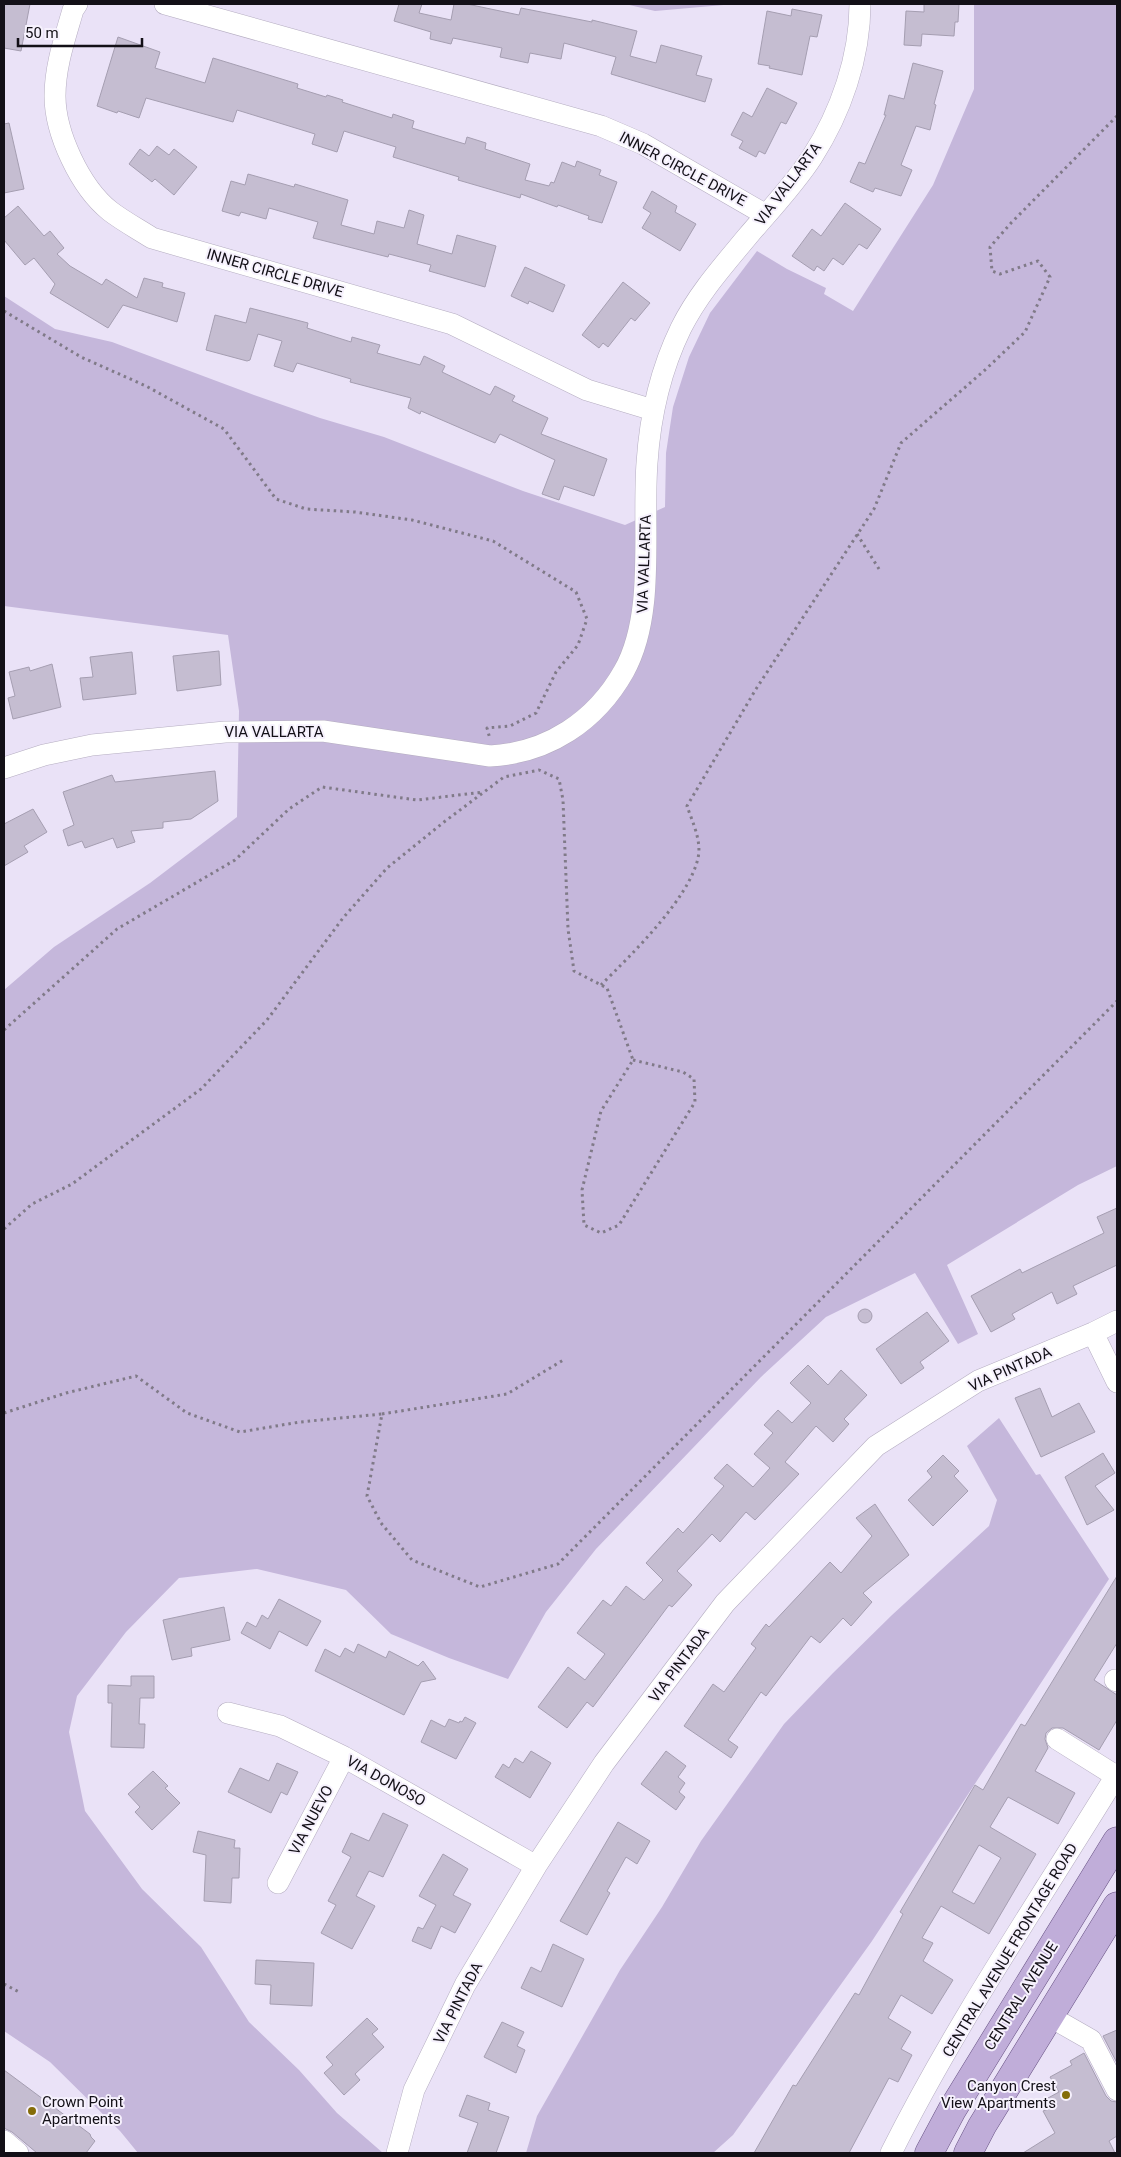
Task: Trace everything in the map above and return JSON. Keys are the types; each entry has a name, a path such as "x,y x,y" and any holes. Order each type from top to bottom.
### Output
{"main road":[{"name":"CENTRAL AVENUE","path":"929,2153 952,2110 1117,1841"},
{"path":"968,2153 982,2126 1117,1906"}],"street":[{"name":"INNER CIRCLE DRIVE","path":"76,4 68,25 58,67 55,96 58,118 65,142 76,166 89,188 109,210 152,238 452,324 586,390 653,410"},
{"name":"INNER CIRCLE DRIVE","path":"165,4 601,126 643,144 766,215"},
{"name":"VIA VALLARTA","path":"4,768 44,755 92,745 225,732 323,731 495,755 516,754 546,744 574,729 597,710 632,658 644,615 647,463 653,410 681,328 712,278 812,157 833,120 856,51 860,4"},
{"name":"VIA PINTADA","path":"397,2153 414,2090 465,1985 536,1866 604,1763 725,1603 876,1446 978,1381 1093,1334 1117,1321"},
{"path":"1093,1334 1117,1382"},
{"name":"VIA DONOSO","path":"228,1713 280,1726 344,1757 536,1866"},
{"path":"1057,1739 1117,1775"},
{"name":"VIA NUEVO","path":"278,1883 344,1757"},
{"name":"CENTRAL AVENUE FRONTAGE ROAD","path":"891,2153 914,2107 1117,1775"},
{"path":"1050,2016 1091,2040 1117,2090"},
{"path":"4,2141 18,2153"}],"path":[{"path":"601,985 640,946 686,886 698,857 697,835 687,806 762,681 874,510 901,444 986,370 1025,332 1050,277 1038,261 1000,274 992,271 990,247 1011,223 1117,116"},
{"path":"4,311 81,357 146,386 224,429 276,499 306,509 354,512 412,520 493,541 576,592 587,619 578,645 556,672 536,713 510,726 488,728 501,779"},
{"path":"857,534 879,569"},
{"path":"4,1229 32,1204 72,1184 202,1089 267,1020 343,918 387,868 504,777 539,770 559,779 563,800 568,929 574,971 607,988 633,1060"},
{"path":"4,1030 117,929 234,860 289,809 322,787 417,800 484,791"},
{"path":"382,1414 367,1496 381,1522 412,1560 480,1587 558,1564 1117,1001"},
{"path":"633,1060 683,1072 694,1079 695,1102 619,1225 602,1233 584,1225 582,1190 601,1111 633,1060"},
{"path":"4,1413 66,1393 136,1376 187,1414 240,1432 300,1422 382,1414 507,1394 565,1359"},
{"path":"4,1984 21,1994"}],"shaded area":[{"path":"625,4 735,4 655,11"},
{"path":"974,4 1117,4 1117,1166 1078,1185 947,1265 978,1334 958,1344 915,1273 826,1317 761,1377 596,1549 546,1612 508,1679 449,1658 391,1634 346,1590 257,1569 179,1578 126,1632 77,1696 69,1732 85,1811 142,1889 201,1947 249,2022 299,2070 337,2113 383,2153 138,2153 120,2131 50,2062 4,2031 4,990 54,947 150,883 237,817 239,711 228,635 4,606 4,296 55,329 112,342 254,395 320,418 384,437 523,491 625,525 665,507 666,453 673,407 689,357 710,313 757,251 787,269 826,288 824,294 853,311 933,185 974,89"},
{"path":"999,1418 1036,1475 1040,1474 1109,1579 872,1941 733,2135 713,2153 526,2153 537,2116 620,1970 662,1907 701,1841 784,1724 892,1615 989,1526 997,1500 967,1446"}],"building":[{"path":"30,4 21,51 4,48 4,5"},
{"path":"399,4 422,4 419,13 451,20 454,4 467,4 519,15 521,8 592,22 592,20 637,31 630,56 656,63 661,45 702,56 696,75 712,79 705,102 611,74 616,57 564,43 561,59 530,53 528,63 500,57 502,48 453,38 451,44 430,39 431,32 394,21"},
{"path":"924,4 959,4 958,22 955,22 954,36 922,34 921,46 904,45 906,11 924,12"},
{"path":"792,9 822,15 817,37 810,36 802,75 758,64 767,11 791,16"},
{"path":"118,37 160,52 155,68 205,83 213,58 298,84 297,88 343,100 342,102 392,118 393,114 414,121 412,128 465,144 467,137 486,143 485,149 530,164 525,180 549,186 551,182 554,183 562,162 575,167 577,161 601,170 599,175 617,182 602,223 588,219 589,216 558,205 557,207 521,194 520,198 458,180 459,177 393,157 396,147 344,131 337,152 312,144 315,134 237,110 233,122 146,98 139,118 118,111 117,113 97,106"},
{"path":"913,63 943,71 934,104 936,105 930,130 916,126 901,165 912,170 901,196 875,188 873,192 850,182 859,162 865,164 886,115 884,115 889,95 904,99"},
{"path":"767,88 797,103 786,124 781,122 765,154 759,151 756,157 739,148 743,141 731,135 743,112 752,117"},
{"path":"9,123 24,189 4,193 4,124"},
{"path":"157,146 169,155 174,149 197,167 174,195 155,179 152,182 129,164 140,149 149,156"},
{"path":"248,174 294,187 295,184 348,200 341,225 374,234 377,221 404,228 409,210 424,215 417,244 452,254 457,235 496,246 485,287 429,271 431,265 389,254 388,257 313,238 318,222 269,208 266,219 241,212 239,216 222,211 231,181 245,185"},
{"path":"652,191 677,206 675,212 696,224 680,251 642,228 651,213 643,208"},
{"path":"845,203 881,229 867,249 859,244 843,265 833,258 824,271 817,266 814,271 792,256 812,229 821,236"},
{"path":"18,206 44,236 50,231 64,248 57,254 70,266 102,285 106,279 137,298 144,278 163,283 162,287 185,293 177,322 123,305 108,328 50,293 55,284 34,258 25,265 4,240 4,218"},
{"path":"525,267 565,285 553,312 529,301 528,304 511,296"},
{"path":"623,282 650,303 635,321 631,318 608,347 603,343 599,348 582,335"},
{"path":"250,308 308,323 307,328 351,342 352,337 380,345 377,353 420,365 424,356 445,366 442,372 490,395 495,386 515,396 512,401 548,418 541,434 607,459 594,496 564,486 559,500 542,494 555,460 500,434 495,443 421,411 420,414 408,408 411,398 350,382 351,379 297,363 293,372 274,366 282,341 258,334 250,360 247,361 206,350 215,315 246,323"},
{"path":"219,651 221,685 177,691 173,656"},
{"path":"132,652 136,694 83,700 80,678 93,677 90,657"},
{"path":"52,664 61,707 13,719 8,698 15,696 9,672 29,667 30,671"},
{"path":"215,771 218,801 191,819 163,822 163,828 131,831 135,842 117,848 113,838 85,848 82,841 68,846 63,830 74,825 63,792 112,775 115,782"},
{"path":"33,809 47,832 24,846 28,852 4,866 4,824"},
{"path":"1117,1208 1117,1265 1073,1286 1077,1294 1057,1304 1052,1292 1012,1314 1015,1319 991,1332 971,1296 1020,1269 1022,1273 1104,1233 1097,1217"},
{"path":"862,1309 868,1309 872,1316 868,1323 862,1323 858,1319 858,1313"},
{"path":"927,1312 949,1341 920,1362 924,1368 901,1384 876,1349"},
{"path":"808,1365 828,1385 841,1370 867,1395 844,1419 849,1424 833,1442 816,1426 785,1462 799,1474 755,1520 746,1512 720,1542 712,1534 677,1571 692,1585 672,1607 669,1605 593,1707 587,1702 567,1728 538,1707 568,1667 585,1680 605,1654 577,1633 603,1600 611,1606 626,1586 644,1600 663,1580 646,1563 678,1528 683,1533 724,1486 714,1478 727,1464 753,1487 770,1468 754,1454 773,1433 764,1425 778,1410 792,1423 811,1403 790,1383"},
{"path":"1040,1388 1052,1417 1079,1403 1095,1432 1041,1457 1015,1398"},
{"path":"1103,1453 1115,1473 1095,1486 1114,1510 1087,1525 1065,1477"},
{"path":"943,1455 959,1471 954,1476 968,1491 933,1526 908,1500 932,1477 927,1471"},
{"path":"875,1504 909,1555 863,1593 872,1602 851,1626 843,1618 820,1643 811,1636 766,1696 761,1692 728,1740 738,1747 731,1758 684,1726 713,1684 724,1692 756,1648 751,1644 766,1624 769,1627 830,1562 841,1573 872,1536 856,1518"},
{"path":"1117,1576 1117,1643 1094,1680 1117,1695 1117,1720 1099,1750 1063,1728 1052,1728 1046,1733 1045,1739 1048,1748 1035,1771 1075,1793 1058,1824 1008,1797 990,1827 1036,1854 989,1934 941,1906 922,1938 933,1943 923,1961 953,1980 932,2014 901,1995 888,2018 911,2032 901,2049 912,2055 898,2082 889,2078 849,2153 754,2153 793,2085 796,2086 855,1993 859,1995 903,1914 900,1912 975,1785 983,1790 1021,1724 1025,1726","holes":["979,1845 1001,1858 974,1904 952,1892"]},
{"path":"279,1599 321,1621 307,1646 279,1631 270,1649 241,1633 247,1622 256,1627 262,1615 268,1619"},
{"path":"224,1607 230,1640 191,1648 192,1656 172,1660 163,1620"},
{"path":"358,1644 386,1658 389,1651 418,1666 423,1661 436,1679 421,1682 404,1715 315,1671 325,1649 340,1657 345,1648 354,1653"},
{"path":"131,1676 154,1676 154,1698 140,1698 139,1724 145,1724 144,1748 111,1747 112,1703 108,1703 108,1685 131,1686"},
{"path":"465,1717 476,1723 456,1759 421,1742 431,1720 445,1727 449,1719 459,1723"},
{"path":"531,1751 551,1763 530,1798 495,1777 503,1764 509,1768 515,1758 523,1763"},
{"path":"666,1751 686,1766 678,1777 685,1783 679,1792 685,1797 676,1810 641,1784"},
{"path":"277,1763 298,1772 287,1795 281,1792 271,1813 228,1792 240,1768 269,1781"},
{"path":"153,1771 168,1786 165,1788 180,1803 152,1830 135,1812 140,1807 128,1794"},
{"path":"383,1813 408,1825 383,1877 369,1871 356,1896 375,1906 352,1949 321,1933 336,1905 328,1901 351,1857 342,1852 351,1833 369,1841"},
{"path":"618,1822 650,1841 637,1864 626,1857 607,1891 610,1893 587,1935 560,1921"},
{"path":"198,1831 235,1840 234,1848 240,1848 239,1878 232,1878 231,1903 204,1901 206,1855 193,1852"},
{"path":"443,1854 468,1869 453,1895 471,1904 455,1933 441,1926 431,1949 412,1941 418,1927 423,1929 436,1905 419,1896"},
{"path":"553,1944 584,1959 562,2007 521,1988 531,1967 541,1972"},
{"path":"256,1960 314,1963 312,2006 270,2004 271,1985 255,1984"},
{"path":"367,2018 378,2029 372,2034 384,2047 355,2074 360,2080 344,2095 324,2073 333,2065 326,2057"},
{"path":"502,2022 524,2032 517,2046 525,2050 516,2073 484,2057"},
{"path":"1117,2030 1117,2063 1103,2036"},
{"path":"1084,2053 1106,2096 1111,2101 1117,2102 1117,2136 1109,2141 1115,2153 1023,2153 1055,2133 1043,2111 1051,2108 1048,2098 1059,2092 1050,2077 1072,2065 1070,2061"},
{"name":"Crown Point Apartments","path":"4,2070 90,2134 95,2141 86,2153 37,2153 12,2132 4,2128"},
{"path":"467,2095 490,2103 488,2110 509,2117 496,2153 467,2153 478,2123 459,2116"}],"place":[{"name":"Canyon Crest View Apartments","path":"1066,2095"},
{"name":"Crown Point Apartments","path":"32,2111"}]}
